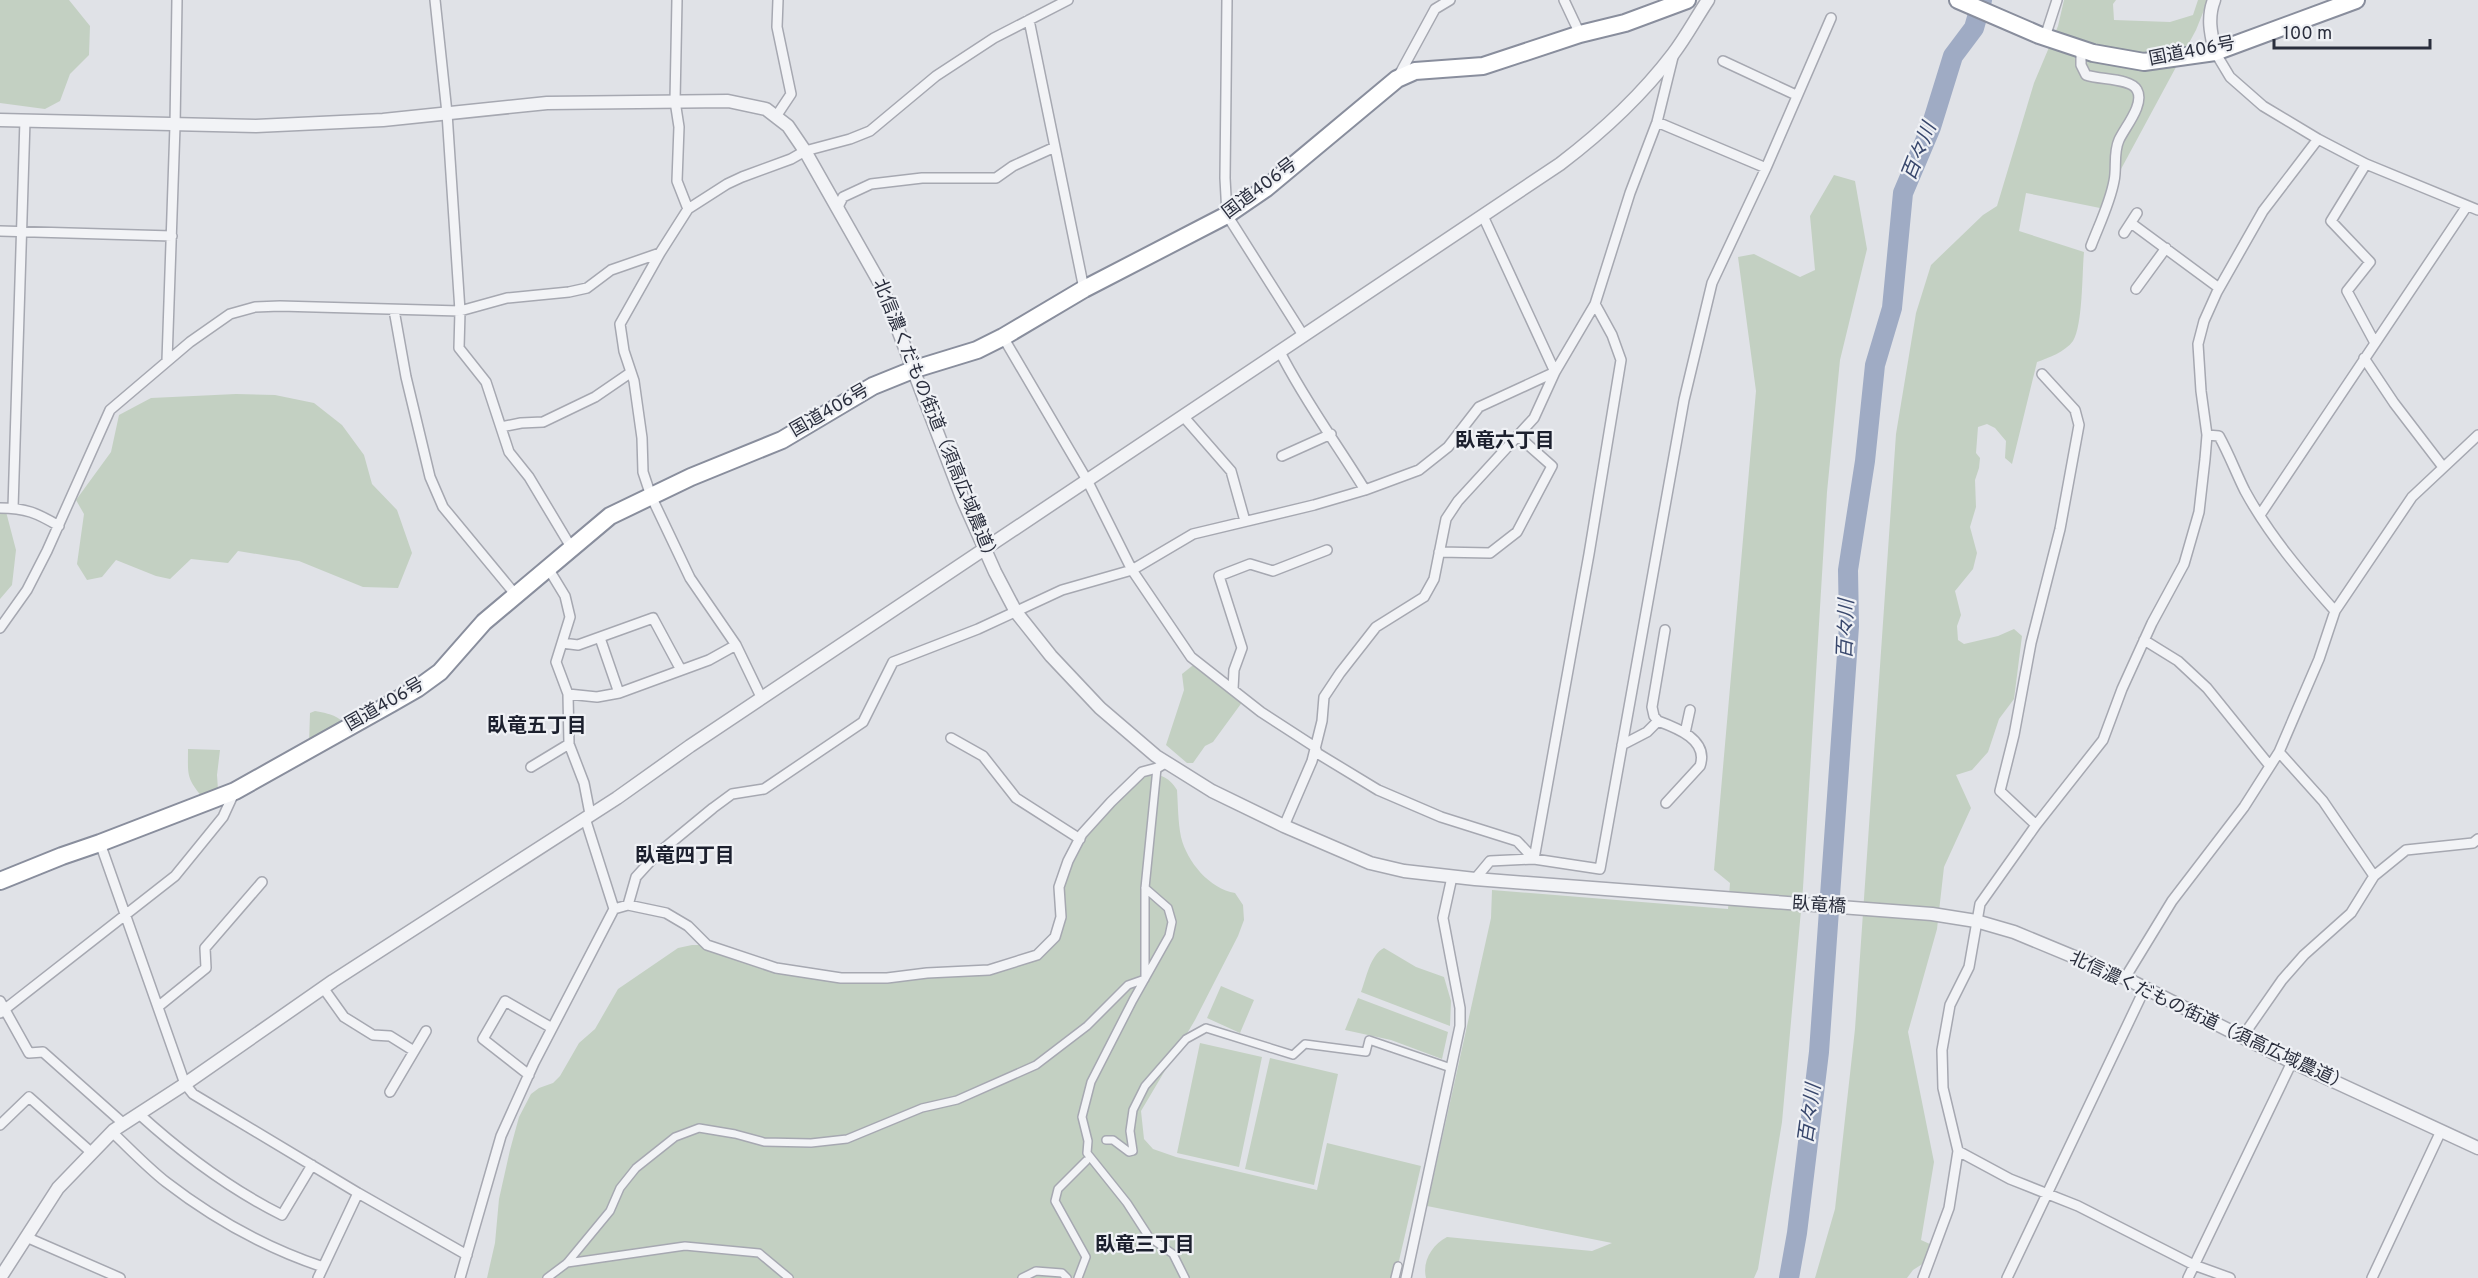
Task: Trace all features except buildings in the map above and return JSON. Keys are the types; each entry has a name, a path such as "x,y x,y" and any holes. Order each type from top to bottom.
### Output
{"highway":[{"name":"国道406号","path":"0,881 62,855 100,843 235,791 418,688 440,672 484,622 515,594 610,516 782,440 850,397 873,386 915,369 977,350 1003,338 1084,289 1227,215 1265,189 1397,79 1415,72 1483,66 1580,34 1625,23 1687,0"},
{"name":"国道406号","path":"1958,0 2042,36 2081,49 2144,62 2215,52 2356,0"}],"street":[{"path":"167,361 177,0"},
{"path":"435,0 447,113 460,311 459,348 486,382 509,453 528,477 571,547"},
{"path":"677,0 675,101 679,128 677,181 688,209"},
{"path":"0,120 175,126 256,126 383,120 547,103 675,101 728,101 749,104 766,109 777,116 791,94 777,27 778,0"},
{"path":"762,699 736,645 690,578 651,496 643,472 639,412 634,381 624,351 620,324 688,209 727,184 791,159 805,151 850,140 870,130 936,76 1052,4 1068,0"},
{"path":"1227,0 1225,178 1227,215 1303,335"},
{"path":"1397,79 1436,9 1450,0"},
{"path":"1564,0 1580,34"},
{"path":"0,1278 58,1188 112,1132 324,989 588,816 1560,164 1596,136 1673,54 1708,0"},
{"path":"2042,36 2057,0"},
{"path":"2214,0 2210,10 2210,29 2215,52 2230,77 2263,106 2366,164 2478,210"},
{"path":"1475,879 1490,861 1534,859 1600,870 1684,400 1712,282 1766,168 1831,18"},
{"path":"1029,20 1084,289"},
{"path":"2081,49 2081,65 2086,75 2098,79 2127,81 2137,88 2139,94 2139,102 2118,142 2115,180 2091,246"},
{"path":"1284,826 1312,761 1322,722 1324,697 1376,627 1424,597 1434,579 1446,519 1458,501 1534,418 1555,372 1595,304 1630,193 1657,122 1673,54"},
{"path":"1724,62 1796,95"},
{"name":"北信濃くだもの街道（須高広域農道）","path":"777,116 805,151 881,285 915,369 963,500 1016,612 1051,656 1100,708 1156,756 1162,765 1284,826 1370,863 1404,871 1452,877 1705,897"},
{"path":"13,508 25,120"},
{"path":"1657,122 1766,168"},
{"path":"1923,1278 1949,1208 1958,1150 1943,1088 1942,1050 1950,1005 1969,967 1980,904 2036,825 2103,740 2144,640 2184,564 2199,512 2207,435 2198,344 2204,321 2219,288 2263,211 2318,139"},
{"path":"838,207 843,197 871,184 922,178 996,178 1013,166 1055,147"},
{"path":"2366,164 2331,221 2370,262 2347,291 2374,343"},
{"path":"2260,515 2467,206"},
{"path":"2124,233 2137,213"},
{"path":"1483,216 1555,372"},
{"path":"2131,223 2219,288"},
{"path":"0,231 172,236"},
{"path":"2136,289 2166,248"},
{"path":"0,628 27,590 110,410 167,361 230,314 255,307 280,306 460,311 507,298 587,288 611,270 660,253"},
{"path":"1534,859 1590,554 1621,360 1612,334 1595,304"},
{"path":"394,310 406,377 435,487 443,507 515,594"},
{"path":"1003,338 1088,480 1132,570 1191,657 1261,712 1315,747 1317,753 1378,790 1441,817 1516,841 1534,859"},
{"path":"1280,352 1299,390 1331,434 1365,490"},
{"path":"2364,358 2394,403 2443,467"},
{"path":"628,905 636,877 656,855 713,808 732,794 764,789 863,722 893,662 1016,612 1062,590 1132,570 1193,534 1245,521 1264,519 1365,490 1419,470 1448,447 1479,407 1555,372"},
{"path":"501,427 543,422 595,397 630,373"},
{"path":"2036,825 2000,791 2014,735 2031,643 2060,529 2079,425 2075,410 2042,374"},
{"path":"1183,416 1231,471 1245,521"},
{"path":"1282,456 1331,434"},
{"path":"2207,435 2219,436 2245,491 2260,515 2298,569 2336,610"},
{"path":"2125,978 2172,901 2244,807 2279,752 2319,660 2336,610 2412,497 2478,435"},
{"path":"1439,552 1490,553 1517,532 1552,466 1518,436"},
{"path":"0,508 37,513 58,526"},
{"path":"1233,689 1234,670 1242,648 1218,576 1250,564 1273,571 1327,550"},
{"path":"460,1278 501,1136 552,1028 614,909 588,816 584,783 569,744 568,694 556,662 570,617 565,596 548,568"},
{"path":"562,643 578,645 653,618 681,670"},
{"path":"1665,630 1652,707 1654,716 1658,721 1685,733 1699,747 1703,759 1700,766 1666,803"},
{"path":"600,638 619,693"},
{"path":"2144,640 2178,661 2207,688 2270,766"},
{"path":"568,694 597,697 619,693 709,660 736,645"},
{"path":"1685,733 1690,710"},
{"path":"1622,745 1647,732 1658,721"},
{"path":"951,738 983,756 1016,798 1080,838"},
{"path":"531,767 569,744"},
{"path":"2279,752 2323,801 2373,876"},
{"path":"614,909 628,905 666,913 688,926 707,945 776,968 841,978 887,978 927,973 990,970 1037,955 1055,937 1061,917 1059,887 1068,861 1080,838 1111,802 1142,772 1162,765 1145,888 1145,979"},
{"path":"124,1124 43,1052 29,1053 2,1008 175,876 223,817 235,791"},
{"path":"2242,1036 2282,980 2304,955 2351,913 2373,876 2406,850 2473,843 2478,839"},
{"path":"100,843 185,1084 193,1094 467,1255"},
{"path":"1407,1278 1460,1026 1460,1008 1443,918 1452,877"},
{"path":"159,1006 206,968 205,948 262,882"},
{"path":"1078,1278 1086,1257 1055,1201 1058,1189 1086,1157 1088,1141 1082,1117 1091,1082 1169,936 1172,922 1168,908 1145,888"},
{"name":"臥竜橋","path":"1705,897 1932,914"},
{"name":"北信濃くだもの街道（須高広域農道）","path":"1932,914 1976,921 2014,932 2125,978 2292,1062 2478,1148"},
{"path":"547,1278 567,1263 610,1211 620,1188 636,1168 675,1137 699,1128 764,1142 811,1143 847,1139 922,1108 957,1100 1036,1065 1087,1026 1128,985 1145,979"},
{"path":"2007,1278 2145,988"},
{"path":"324,989 344,1017 373,1035 390,1036 414,1051"},
{"path":"529,1075 483,1039 505,1001 552,1028"},
{"path":"1106,1140 1113,1140 1129,1152 1133,1150 1130,1131 1133,1110 1145,1086 1186,1039 1206,1028 1293,1055 1305,1044 1366,1052 1369,1040 1451,1068"},
{"path":"390,1092 426,1031"},
{"path":"2188,1278 2292,1062"},
{"path":"0,1125 29,1097 92,1153"},
{"path":"139,1114 180,1152 228,1185 282,1215 312,1165"},
{"path":"2372,1278 2440,1131"},
{"path":"112,1132 166,1182 240,1232 288,1255 323,1267"},
{"path":"1958,1150 2010,1179 2078,1206 2194,1265 2230,1278"},
{"path":"1086,1157 1095,1162 1127,1203 1149,1237 1173,1254 1185,1278"},
{"path":"318,1278 358,1193"},
{"path":"26,1237 120,1278"},
{"path":"567,1263 685,1246 759,1253 789,1278"},
{"path":"1395,1278 1398,1266"},
{"path":"1022,1278 1036,1270 1062,1274 1067,1278"}],"green space":[{"path":"0,0 69,0 90,26 89,55 70,74 60,101 45,109 0,103"},
{"path":"2064,0 2116,0 2113,4 2114,20 2170,22 2193,15 2198,0 2208,0 2196,30 2100,208 2026,193 2019,231 2084,252 2079,323 2070,345 2037,362 2012,464 2005,458 2006,441 1995,428 1987,424 1978,427 1976,453 1980,458 1975,480 1976,507 1970,527 1977,553 1973,569 1955,591 1961,615 1957,626 1958,640 1964,644 1998,636 2014,629 2022,636 2014,699 1999,719 1988,752 1972,770 1956,775 1971,808 1944,867 1937,929 1908,1032 1934,1162 1921,1240 1932,1245 1927,1261 1913,1270 1907,1278 1815,1278 1835,1209 1855,1029 1896,434 1916,313 1931,265 1983,215 1997,206 2034,83 2058,26"},
{"path":"1834,175 1855,181 1867,249 1840,360 1827,492 1803,888 1782,1122 1758,1269 1754,1278 1426,1278 1425,1266 1429,1254 1447,1237 1592,1251 1612,1243 1427,1206 1491,918 1492,890 1728,909 1730,883 1714,870 1756,391 1738,257 1754,254 1800,277 1815,270 1810,216"},
{"path":"236,394 275,395 314,403 342,425 364,455 372,484 397,510 412,553 398,588 363,587 299,561 238,551 228,563 191,559 170,579 156,576 116,560 102,577 87,580 77,564 84,514 76,500 111,452 119,415 151,398"},
{"path":"0,504 4,504 16,550 12,585 0,599"},
{"path":"1192,666 1197,666 1243,701 1213,742 1205,746 1193,763 1187,763 1166,745 1184,690 1182,674"},
{"path":"315,711 338,718 348,728 309,744 310,713"},
{"path":"188,749 220,750 218,790 202,797 189,775"},
{"path":"1142,772 1162,776 1174,785 1177,790 1181,837 1188,856 1209,880 1235,893 1243,905 1244,920 1195,1020 1141,1111 1144,1139 1153,1149 1176,1157 1317,1190 1327,1143 1421,1166 1395,1278 487,1278 495,1243 499,1199 519,1117 531,1094 553,1083 560,1076 579,1043 595,1029 618,989 678,948 692,945 707,945 775,968 841,978 989,970 1037,955 1055,937 1059,887 1080,839"},
{"path":"1384,948 1416,967 1444,977 1451,1001 1450,1026 1361,992 1375,956"},
{"path":"1221,986 1254,1000 1240,1033 1207,1018"},
{"path":"1358,998 1448,1032 1442,1059 1391,1040 1345,1030"},
{"path":"1200,1043 1262,1057 1239,1167 1177,1153"},
{"path":"1270,1058 1338,1074 1314,1185 1245,1169"}],"waterway":[{"name":"百々川","path":"1789,1278 1797,1233 1819,1052 1849,626 1848,570 1865,461 1875,365 1892,308 1903,193 1931,127 1953,56 1974,28 1982,0"}],"district":[{"name":"臥竜六丁目","path":"1505,442"},
{"name":"臥竜五丁目","path":"537,727"},
{"name":"臥竜四丁目","path":"685,857"},
{"name":"臥竜三丁目","path":"1145,1246"}]}
